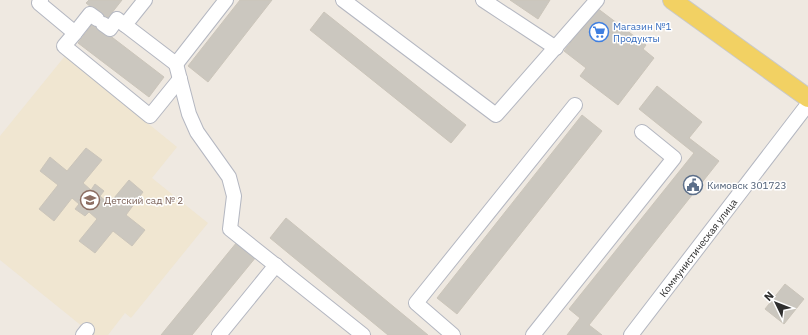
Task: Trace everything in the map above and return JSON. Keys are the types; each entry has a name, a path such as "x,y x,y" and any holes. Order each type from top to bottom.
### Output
{"main road":[{"path":"672,0 808,98"}],"street":[{"path":"41,0 39,3 75,33"},
{"path":"125,25 145,0"},
{"path":"176,64 226,0"},
{"path":"343,0 496,115 597,0"},
{"path":"483,0 556,48"},
{"path":"180,78 150,116 64,46 90,14 110,29 117,19 176,64 180,78 189,114 197,132 229,177 234,196 230,229 363,335"},
{"name":"Коммунистическая улица","path":"631,335 808,104"},
{"path":"453,335 416,303 575,105"},
{"path":"533,335 674,158 642,132"},
{"path":"219,335 276,266"}],"shaded area":[{"name":"Детский сад № 2","path":"65,56 177,147 152,178 208,223 131,318 125,313 108,335 93,335 0,260 0,136"}],"building":[{"path":"89,0 122,0 100,28 164,77 149,97 78,43 100,14 86,3"},
{"path":"240,0 272,0 208,82 188,66"},
{"path":"510,0 550,0 538,19"},
{"path":"597,8 646,45 643,49 654,58 618,105 580,76 586,68 564,51"},
{"path":"324,12 466,125 451,143 310,30"},
{"path":"657,86 702,122 689,138 719,161 589,325 602,335 567,335 580,318 569,309 694,153 639,109"},
{"path":"582,115 602,131 457,314 437,298"},
{"path":"86,148 102,160 83,183 91,190 95,184 104,191 100,196 109,204 129,180 143,192 126,215 145,230 132,246 113,231 95,253 79,241 97,219 89,212 85,216 75,209 79,204 72,198 54,221 39,209 58,185 40,171 50,157 67,171"},
{"path":"286,218 428,335 388,335 270,238"},
{"path":"237,242 256,257 192,335 161,335"},
{"path":"785,284 804,299 784,324 765,309"}],"place":[{"name":"Магазин №1 Продукты","path":"599,32"},
{"name":"Кимовск 301723","path":"693,185"},
{"name":"Детский сад № 2","path":"90,200"}]}
